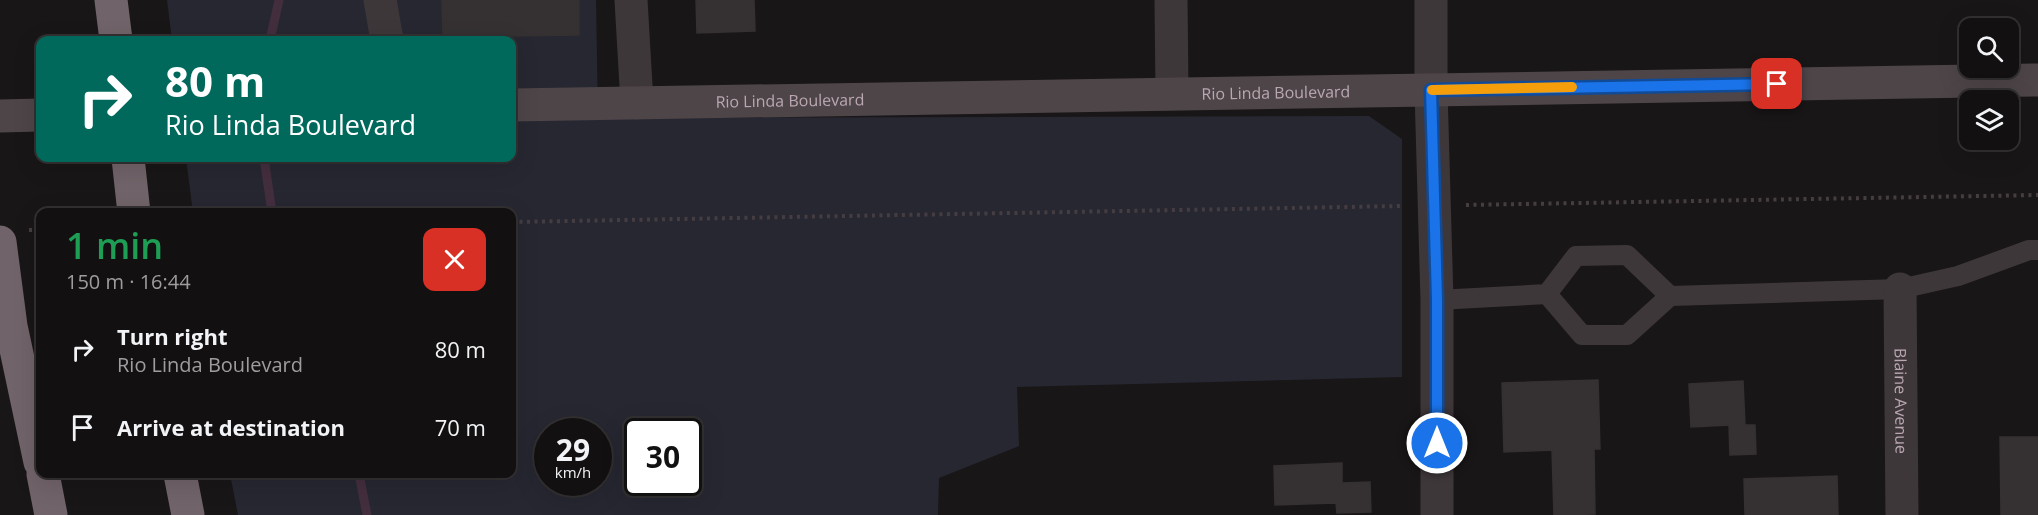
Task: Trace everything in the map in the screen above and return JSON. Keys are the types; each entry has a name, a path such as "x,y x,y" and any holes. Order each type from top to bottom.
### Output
{"highway":[{"path":"111,0 116,36"},
{"path":"128,162 133,208"},
{"path":"0,242 11,326 36,443"},
{"path":"44,478 51,515"},
{"path":"181,478 188,515"}],"main road":[{"name":"Rio Linda Boulevard","path":"516,105 1172,92 2038,80"},
{"path":"0,116 36,115"}],"street":[{"path":"380,0 386,36"},
{"path":"631,0 636,103"},
{"path":"1171,0 1172,92"},
{"path":"1431,0 1433,206 1437,300 1437,515"},
{"name":"Blaine Avenue","path":"1900,290 1902,515"}],"lane":[{"path":"1547,294 1582,335 1627,335 1670,296 1900,290 1958,276 2029,250 2038,250"},
{"path":"1437,300 1547,294 1576,256 1627,255 1670,296"}],"path":[{"path":"516,222 2038,195"}],"shaded area":[{"path":"167,0 596,0 598,118 1369,116 1402,139 1402,377 1017,387 1019,446 939,478 938,515 238,515 231,478 516,478 516,208 192,208 187,162 516,162 516,36 172,36"}],"building":[{"path":"442,0 579,0 579,35 443,36"},
{"path":"696,0 754,0 755,31 697,33"},
{"path":"1598,380 1600,449 1594,449 1595,514 1554,515 1552,450 1504,452 1502,383"},
{"path":"1743,381 1745,425 1755,425 1756,454 1730,455 1729,425 1691,427 1689,384"},
{"path":"2000,437 2038,437 2038,515 2001,515"},
{"path":"1342,463 1342,483 1370,482 1371,512 1337,513 1336,503 1275,505 1274,466"},
{"path":"1837,476 1838,515 1745,515 1744,479"}],"waterway":[{"path":"271,36 279,0"},
{"path":"265,162 271,208"},
{"path":"360,478 367,515"}],"slow traffic":[{"path":"1432,90 1572,87"}],"route":[{"path":"1437,443 1437,300 1431,90 1777,84"}]}
